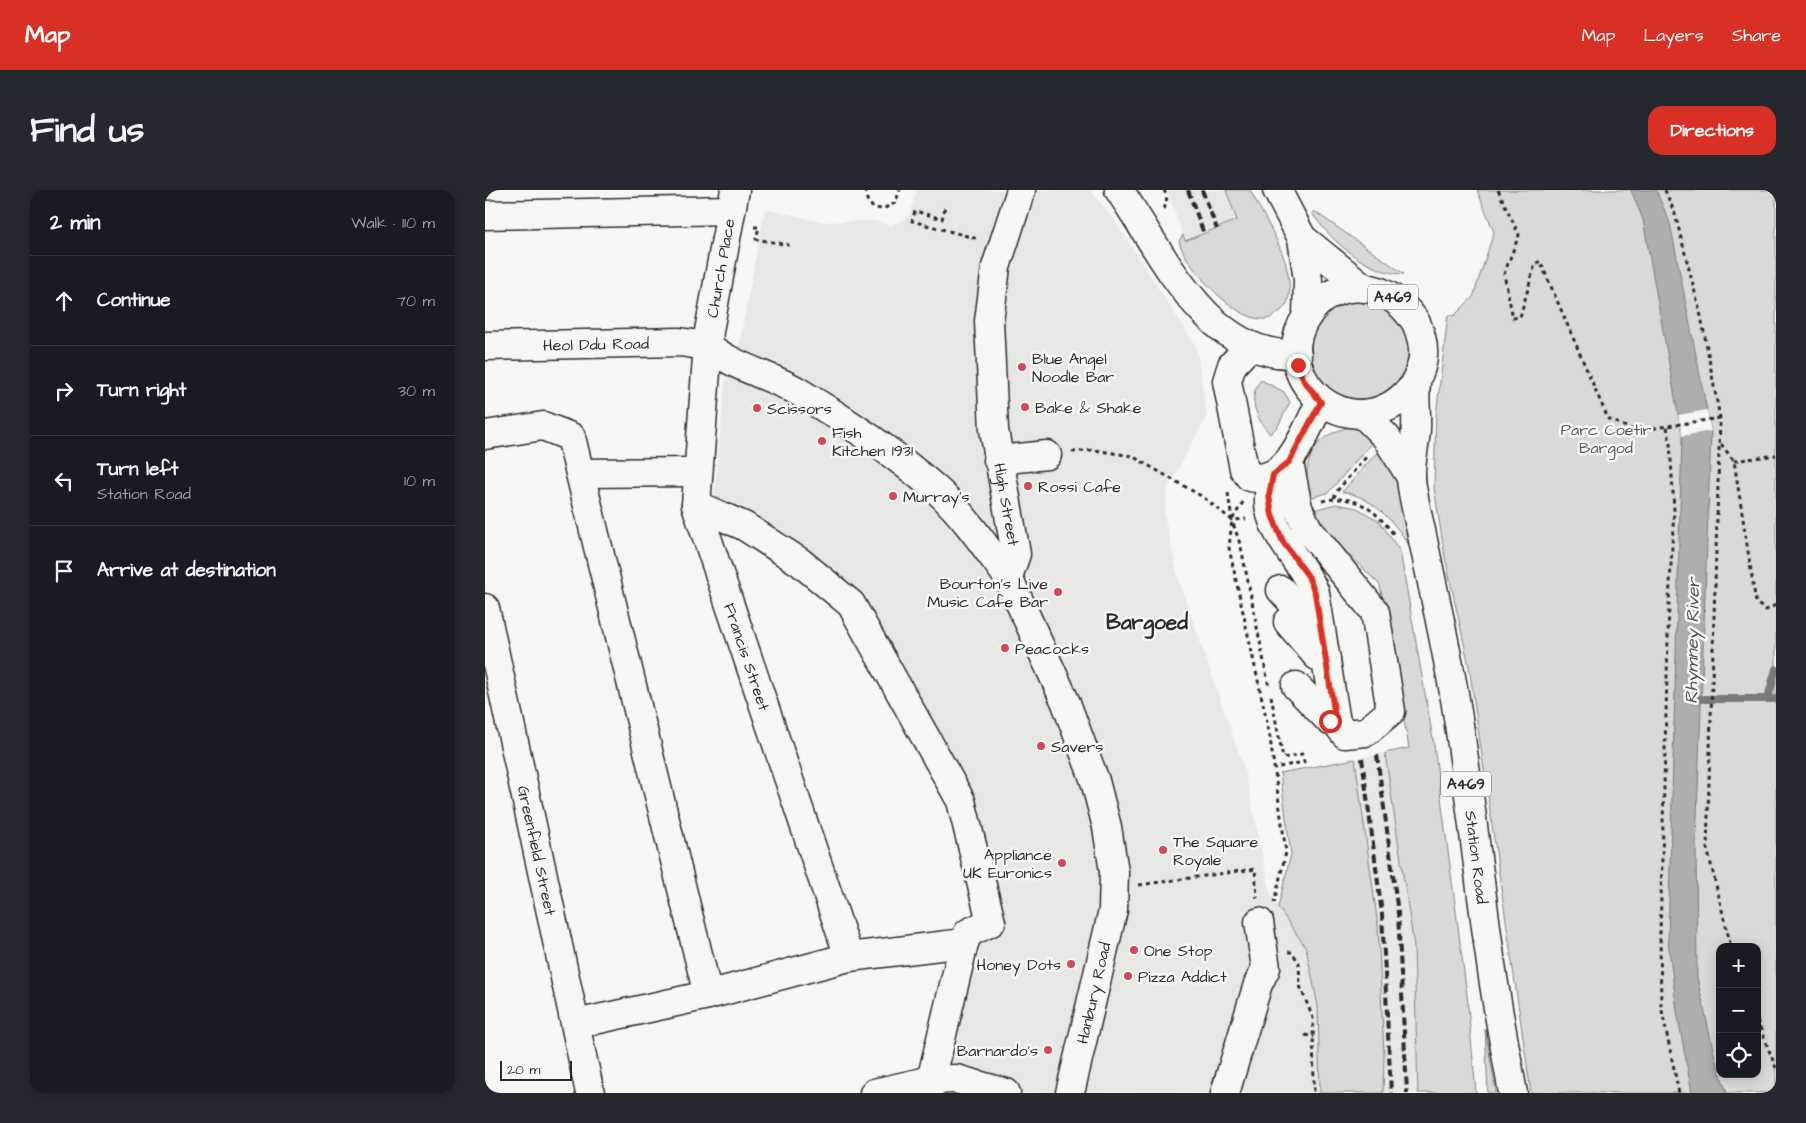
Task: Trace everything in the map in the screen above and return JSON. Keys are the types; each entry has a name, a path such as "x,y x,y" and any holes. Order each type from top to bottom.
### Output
{"street":[{"name":"High Street","path":"1008,577 1016,554 998,460 991,381 989,321 996,267 1021,190"},
{"path":"1119,190 1190,297 1217,325 1249,346 1283,355 1297,354"},
{"name":"Station Road","path":"1277,190 1302,238 1308,280 1307,316"},
{"path":"485,215 739,209"},
{"name":"Church Place","path":"708,346 739,209"},
{"name":"Station Road","path":"1302,238 1364,288"},
{"name":"Station Road","path":"1415,384 1402,398 1388,407 1363,414 1337,410 1321,402 1304,381 1297,354 1299,332 1307,316 1322,300 1342,290 1364,288 1377,290 1397,299 1416,321 1423,342 1423,361 1415,384 1417,426 1411,477 1455,699 1493,974 1513,1093"},
{"name":"Heol Ddu Road","path":"485,346 679,342 708,346"},
{"path":"708,346 721,356 798,392 870,438 939,492 979,538 1008,577"},
{"name":"Francis Street","path":"708,346 696,505 849,957"},
{"path":"1249,346 1232,365 1227,381 1244,469 1250,477 1255,478 1281,469"},
{"path":"1281,469 1308,529 1375,612 1391,710 1366,732 1345,734 1336,722 1315,593 1308,576 1283,542 1272,515 1269,495 1281,469 1321,402"},
{"name":"Station Road","path":"1363,414 1386,437 1411,477"},
{"path":"485,435 543,426 571,437 708,995"},
{"path":"998,460 1047,455"},
{"path":"581,474 697,472"},
{"path":"696,505 744,526 800,562 851,604 961,801 991,922 968,933 964,943 930,1087"},
{"path":"1277,560 1307,592 1315,593"},
{"name":"Hanbury Road","path":"1008,577 1066,703 1095,781 1107,827 1115,892 1113,910 1069,1093"},
{"path":"1281,590 1313,624 1320,626"},
{"name":"Greenfield Street","path":"485,608 590,1093"},
{"path":"1288,622 1317,656 1326,659"},
{"path":"1294,657 1324,688 1331,690"},
{"path":"1297,686 1330,721 1336,722"},
{"path":"1225,1093 1257,984 1266,968 1259,922"},
{"path":"576,1024 708,995 849,957 964,943"},
{"path":"874,1093 930,1087 955,1080 1006,1093"}],"path":[{"path":"865,190 867,200 873,208 883,209 895,204 899,190"},
{"path":"1163,216 1167,197 1164,190"},
{"path":"1498,190 1519,235 1504,274 1513,318 1520,317 1535,264 1540,261 1608,419 1635,431 1721,418"},
{"path":"1665,190 1675,214 1701,316 1721,418 1707,848 1730,943"},
{"path":"945,208 942,218 915,211 912,221 978,239"},
{"path":"739,209 759,228 756,239 789,245"},
{"path":"1667,427 1670,442 1674,510 1669,602 1660,934 1661,1006 1679,1093"},
{"path":"1720,444 1734,461 1756,603 1766,610 1776,605"},
{"path":"1047,455 1094,450 1132,456 1203,497 1232,520 1241,547 1283,758 1302,754 1304,762 1274,768"},
{"path":"1371,452 1336,492 1334,498 1359,502 1371,509 1383,519 1398,540"},
{"path":"1734,461 1776,455"},
{"path":"1232,520 1229,548 1269,731 1286,852 1274,902 1259,922"},
{"path":"1145,884 1255,869 1259,922"},
{"path":"1285,953 1292,952 1299,963 1300,986 1313,1018 1315,1093"},
{"path":"1761,1030 1776,1068"},
{"path":"1305,1035 1314,1037"}],"shaded area":[{"path":"917,190 1090,190 1114,220 1196,346 1207,416 1168,487 1164,514 1179,581 1244,768 1271,895 1306,948 1318,1006 1320,1093 933,1093 972,941 1002,926 865,607 714,501 725,383 739,345 765,209 822,222 875,221 891,226 909,216"},
{"path":"1167,190 1226,190 1237,220 1185,241"},
{"path":"1385,753 1414,947 1418,1093 1383,1093 1384,1056 1378,926 1355,759"}],"green space":[{"path":"1226,190 1250,190 1282,252 1288,274 1289,295 1283,309 1269,318 1251,317 1225,301 1191,264 1183,252 1179,241 1183,235 1185,241 1237,220"},
{"name":"Parc Coetir Bargod","path":"1477,190 1776,190 1776,1093 1531,1093 1469,666 1445,557 1434,488 1436,416 1448,315 1454,316 1473,297 1494,232"},
{"path":"1314,211 1404,274 1390,273 1377,268 1352,254 1340,245 1320,224 1312,213"},
{"path":"1360,301 1379,305 1395,315 1405,331 1409,350 1405,369 1395,385 1379,395 1360,399 1341,395 1325,385 1315,369 1311,350 1315,331 1325,315 1341,305"},
{"path":"1261,380 1284,392 1290,402 1278,426 1270,434 1261,422 1255,408 1254,394"},
{"path":"1349,427 1361,430 1374,440 1328,493 1308,498 1307,473 1312,452 1326,437 1336,431"},
{"path":"1381,448 1394,468 1412,544 1408,544 1388,518 1371,504 1362,498 1342,492"},
{"path":"1336,504 1357,508 1379,521 1400,551 1434,745 1467,995 1476,1093 1418,1093 1414,947 1385,753 1409,748 1380,585 1326,532 1313,510"},
{"path":"1355,759 1378,926 1384,1056 1383,1093 1320,1093 1318,1006 1306,948 1278,907 1291,854 1280,773"},
{"path":"1485,1028 1496,1093 1488,1093"}],"water":[{"name":"Rhymney River","path":"1631,190 1656,190 1670,223 1711,431 1696,844 1697,977 1716,1061 1716,1078 1722,1078 1727,1093 1692,1093 1677,1012 1668,940 1682,436 1643,220"}],"pier":[{"path":"1707,410 1711,431 1682,436 1678,415"}],"waterway":[{"path":"1768,698 1776,669"},
{"name":"Rhymney River","path":"1693,699 1776,699"}],"railway":[{"path":"1188,190 1204,234"},
{"path":"1202,190 1217,229"},
{"path":"1377,755 1398,913 1407,1093"},
{"path":"1362,758 1382,914 1391,1093"}],"place":[{"name":"Blue Angel Noodle Bar","path":"1022,367"},
{"name":"Bake & Shake","path":"1025,407"},
{"name":"Scissors","path":"757,408"},
{"name":"Fish Kitchen 1931","path":"822,441"},
{"name":"Rossi Cafe","path":"1028,486"},
{"name":"Murray's","path":"893,496"},
{"name":"Bourton's Live Music Cafe Bar","path":"1058,592"},
{"name":"Peacocks","path":"1005,648"},
{"name":"Savers","path":"1041,746"},
{"name":"The Square Royale","path":"1163,850"},
{"name":"Appliance UK Euronics","path":"1062,863"},
{"name":"One Stop","path":"1134,950"},
{"name":"Honey Dots","path":"1071,964"},
{"name":"Pizza Addict","path":"1128,976"},
{"name":"Barnardo's","path":"1048,1050"}],"district":[{"name":"Bargoed","path":"1147,622"}],"route":[{"path":"1298,365 1304,381 1321,402 1289,462 1273,475 1269,495 1272,515 1283,542 1308,576 1315,593 1336,722 1330,721"}]}
